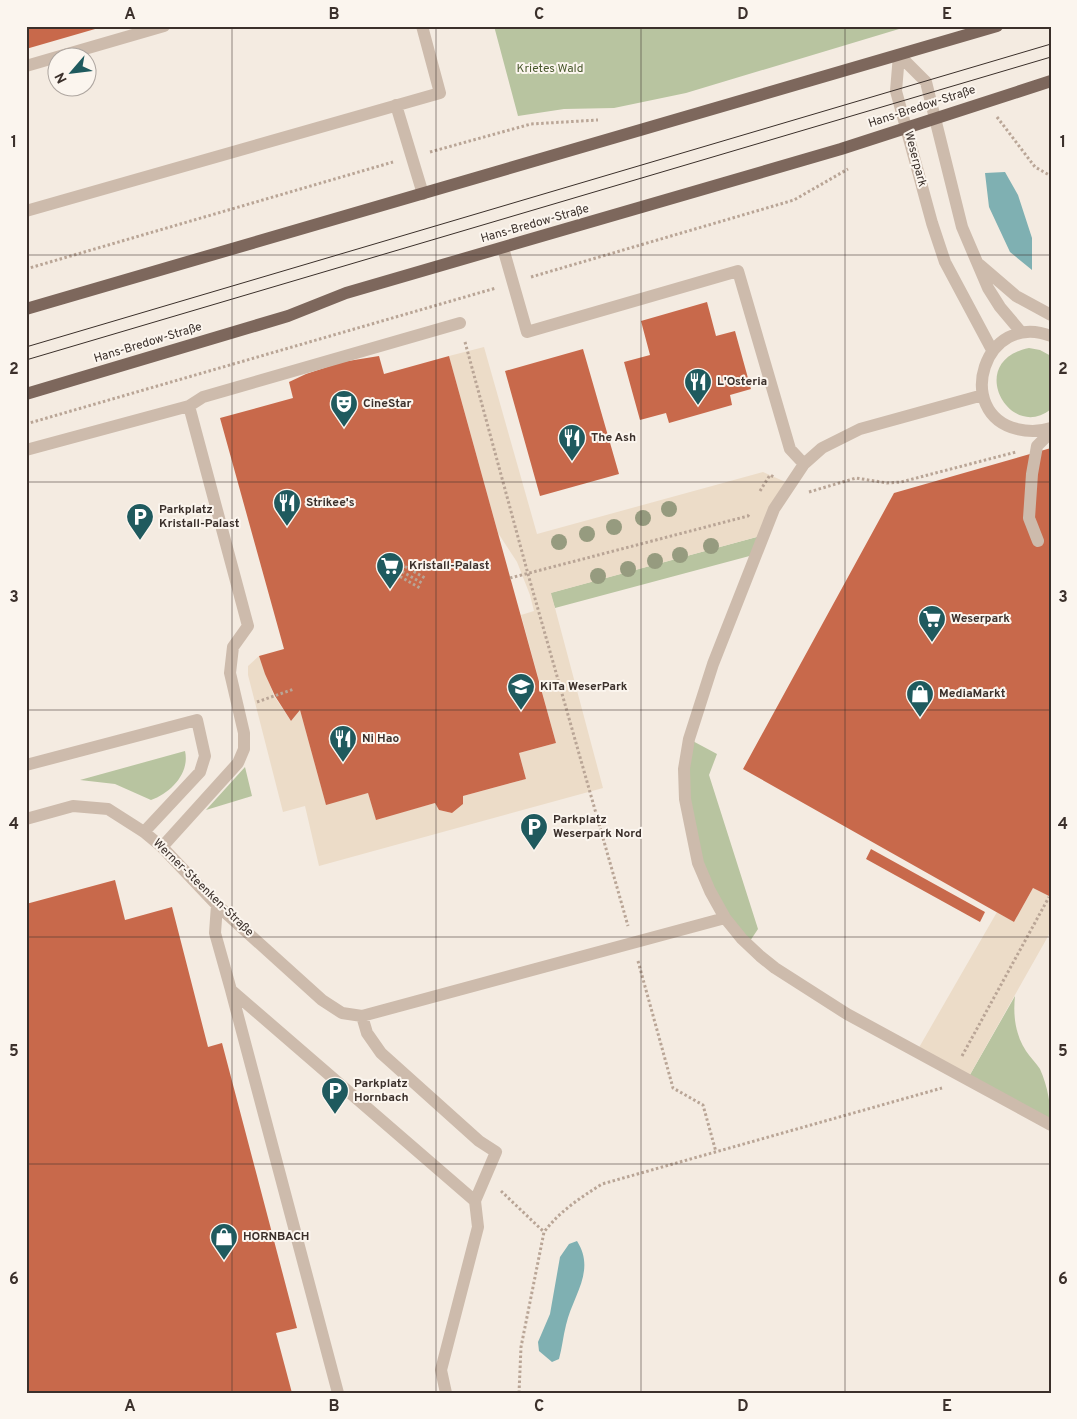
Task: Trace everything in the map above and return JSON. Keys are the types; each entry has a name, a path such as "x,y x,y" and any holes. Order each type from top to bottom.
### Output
{"main road":[{"path":"26,308 997,26"},
{"name":"Hans-Bredow-Straße","path":"26,394 288,316 346,293 842,149 984,101 1051,81"}],"street":[{"path":"26,66 164,26"},
{"path":"26,211 440,93 422,26"},
{"path":"899,55 926,82 962,227 974,260 1000,307 1021,332"},
{"name":"Weserpark","path":"899,55 896,91 945,262 992,350"},
{"path":"396,105 423,194"},
{"path":"503,248 527,332 738,271 790,449 804,464"},
{"path":"974,260 1016,296 1051,314"},
{"path":"26,450 189,406 204,397 460,323"},
{"path":"1051,336 1040,332 1021,332 1005,339 992,350 984,364 981,379 983,395 989,409 999,420 1012,428 1026,432 1043,431 1051,428"},
{"path":"983,395 860,429 822,448 804,464 774,509 713,664 688,739 684,770 685,799 689,828 698,863 725,918 742,939 775,968 847,1014 1051,1125"},
{"path":"162,847 238,763 244,749 244,733 230,673 233,647 248,626 189,406"},
{"path":"1026,432 1037,446"},
{"path":"1038,541 1028,518 1037,446 1051,432"},
{"path":"26,765 197,720 205,756 200,772 144,832"},
{"name":"Werner-Steenken-Straße","path":"26,819 73,806 108,809 144,832 162,847 217,905 322,1000 342,1013 362,1016"},
{"path":"217,905 215,933 232,990 338,1393"},
{"path":"446,1393 441,1370 478,1228 475,1201 496,1152 479,1141 381,1053 367,1033 362,1016 725,918"},
{"path":"232,990 475,1201"}],"path":[{"path":"984,101 1035,167 1051,176"},
{"path":"26,270 531,124 607,118"},
{"path":"26,424 794,200 833,179 855,164"},
{"path":"460,323 528,574 673,1088 702,1105 716,1152"},
{"path":"770,475 805,493 856,478 901,482 992,460"},
{"path":"510,578 748,516"},
{"path":"392,560 426,578"},
{"path":"390,564 422,583"},
{"path":"387,569 420,588"},
{"path":"239,708 294,689"},
{"path":"953,1072 1049,896"},
{"path":"519,1393 521,1347 544,1232 556,1216 602,1184 944,1088"},
{"path":"486,1177 544,1232"}],"green space":[{"name":"Krietes Wald","path":"494,26 909,26 686,93 614,108 564,109 518,116"},
{"path":"1029,348 1040,350 1051,356 1051,409 1036,417 1021,416 1009,408 1000,396 997,382 999,368 1010,356"},
{"path":"764,535 757,554 555,608 550,593"},
{"path":"689,739 717,754 709,775 758,929 748,944 725,918 689,828"},
{"path":"185,751 185,767 182,774 172,787 151,800 115,784 80,780"},
{"path":"245,767 252,796 206,810"},
{"path":"1015,996 1014,1010 1017,1031 1022,1045 1043,1076 1048,1097 1051,1125 967,1080"}],"shaded area":[{"path":"484,347 537,534 763,472 790,484 764,535 551,593 603,788 319,866 305,806 283,812 248,675 248,666 259,656 274,696 291,721 300,710 326,804 368,793 376,819 435,803 439,810 452,813 463,804 463,796 526,779 519,753 556,743 521,615 534,611 530,595 517,562 498,533 449,356"},
{"path":"1033,888 1051,897 1051,931 967,1080 917,1051 997,912 1014,922"}],"water":[{"path":"1005,172 1018,195 1032,238 1032,270 1010,252 989,207 985,173"},
{"path":"577,1241 582,1252 584,1273 569,1314 559,1359 552,1362 539,1351 538,1342 550,1314 560,1257 569,1244"}],"building":[{"path":"26,26 102,26 102,27 26,49"},
{"path":"707,302 716,336 735,331 751,389 730,395 732,405 669,423 666,413 640,420 624,362 650,355 641,321"},
{"path":"583,349 619,474 540,496 505,371"},
{"name":"Kristall-Palast","path":"379,356 384,374 449,356 556,743 519,753 526,779 463,796 463,804 452,813 439,810 435,803 376,820 368,793 326,805 300,710 291,721 275,696 265,674 259,656 284,649 220,418 293,398 289,382 306,374 342,362"},
{"name":"Weserpark","path":"1051,448 1051,897 1033,888 1014,922 743,769 894,493"},
{"path":"871,849 985,912 980,922 866,859"},
{"path":"115,880 125,920 172,907 208,1047 222,1043 297,1328 276,1333 292,1393 26,1393 26,904"}],"tram line":[{"path":"26,347 1051,44"},
{"path":"26,360 1051,57"}],"place":[{"name":"L'Osteria","path":"698,406"},
{"name":"CineStar","path":"344,428"},
{"name":"The Ash","path":"572,462"},
{"name":"Strikee's","path":"287,527"},
{"name":"Parkplatz Kristall-Palast","path":"140,541"},
{"name":"Kristall-Palast","path":"390,590"},
{"name":"Weserpark","path":"932,643"},
{"name":"KiTa WeserPark","path":"521,711"},
{"name":"MediaMarkt","path":"920,718"},
{"name":"Ni Hao","path":"343,763"},
{"name":"Parkplatz Weserpark Nord","path":"534,851"},
{"name":"Parkplatz Hornbach","path":"335,1115"},
{"name":"HORNBACH","path":"224,1261"}]}
